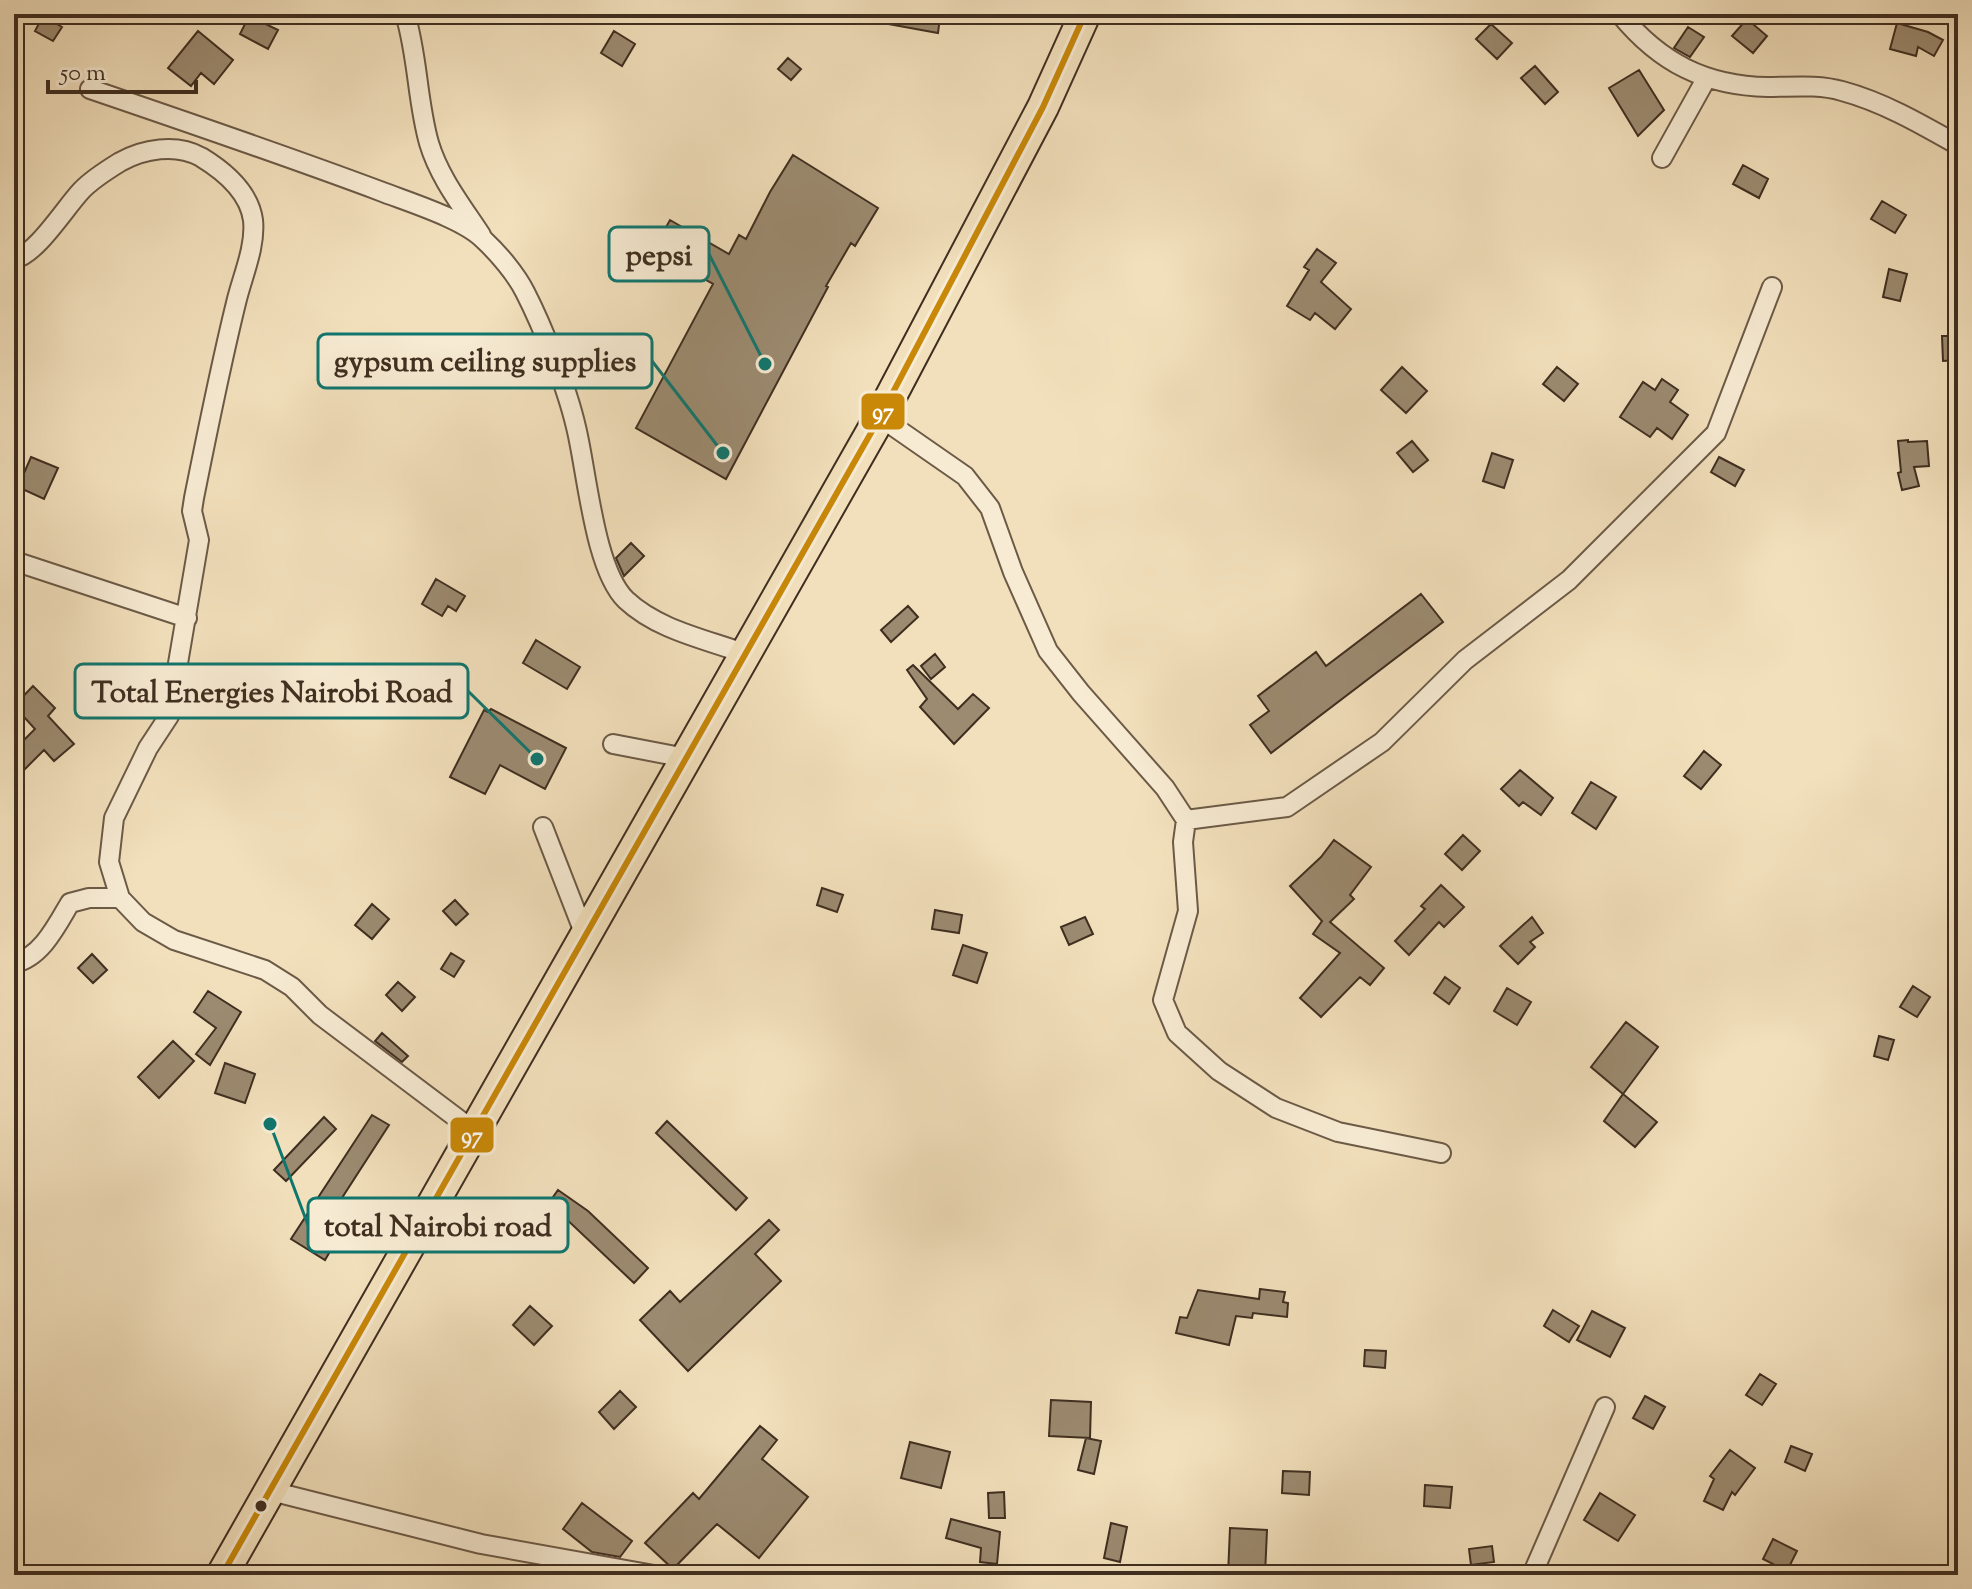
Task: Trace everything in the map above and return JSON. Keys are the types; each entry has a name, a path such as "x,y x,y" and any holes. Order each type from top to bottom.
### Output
{"highway":[{"path":"222,1575 880,417 1043,107 1085,14"}],"street":[{"path":"405,14 428,141 440,172 482,238 524,289 576,424 599,543 613,582 623,597 643,614 663,625 746,654"},
{"path":"1620,14 1631,27 1676,63 1706,79 1735,86 1839,90 1896,112 1958,145"},
{"path":"1662,158 1706,79"},
{"path":"90,89 410,202 438,213 482,238"},
{"path":"14,259 33,248 83,189 121,161 159,148 193,152 216,166 242,190 253,220 250,253 236,300 194,498 192,511 199,540 169,716 148,748 114,818 109,862 120,898 143,922 174,940 265,970 292,987 320,1015 474,1131"},
{"path":"1186,820 1287,807 1382,742 1465,660 1569,580 1716,433 1772,287"},
{"path":"880,417 965,476 990,508 1013,572 1048,651 1165,788 1186,820 1183,842 1188,911 1163,1000 1177,1033 1219,1071 1276,1108 1338,1132 1441,1153"},
{"path":"14,561 187,618"},
{"path":"613,744 686,758"},
{"path":"543,827 585,935"},
{"path":"14,963 25,961 50,935 70,903 89,898 120,898"},
{"path":"1532,1575 1605,1407"},
{"path":"271,1491 481,1544 654,1575"}],"building":[{"path":"878,14 940,17 938,33 877,22"},
{"path":"43,16 62,27 53,41 35,31"},
{"path":"249,16 278,30 268,49 240,34"},
{"path":"1747,19 1767,36 1753,53 1732,36"},
{"path":"1897,23 1943,40 1934,56 1918,47 1916,56 1890,49"},
{"path":"1491,24 1512,43 1497,59 1476,39"},
{"path":"1688,27 1704,37 1690,57 1674,48"},
{"path":"198,31 233,60 214,84 201,73 191,86 168,68"},
{"path":"614,31 635,44 622,66 601,53"},
{"path":"788,58 801,69 791,80 778,69"},
{"path":"1535,66 1558,92 1545,104 1521,78"},
{"path":"1639,70 1664,110 1638,136 1609,88"},
{"path":"793,155 878,208 855,246 851,243 826,286 726,479 636,428 713,284 653,250 670,220 729,254 739,235 746,239"},
{"path":"1743,165 1768,179 1759,198 1733,184"},
{"path":"1882,201 1906,215 1895,233 1871,219"},
{"path":"1317,249 1336,263 1321,282 1351,309 1335,329 1315,313 1310,320 1287,306 1309,270 1304,267"},
{"path":"1889,269 1907,274 1900,301 1883,297"},
{"path":"1942,336 1958,336 1958,360 1943,361"},
{"path":"1402,367 1427,391 1406,413 1381,390"},
{"path":"1557,367 1578,384 1564,401 1543,384"},
{"path":"1662,379 1678,390 1670,402 1688,415 1672,439 1657,428 1650,437 1620,417 1643,382 1655,390"},
{"path":"1412,441 1428,460 1413,472 1397,453"},
{"path":"1898,441 1927,441 1929,466 1914,467 1919,486 1902,490 1898,473 1901,472"},
{"path":"1492,453 1513,460 1504,488 1483,481"},
{"path":"31,457 58,468 44,499 18,487"},
{"path":"1719,457 1744,470 1735,486 1711,472"},
{"path":"631,543 644,556 624,576 616,558"},
{"path":"436,579 465,596 456,611 448,606 442,616 422,604"},
{"path":"1421,594 1443,622 1271,753 1250,725 1269,711 1258,696 1316,652 1326,666"},
{"path":"908,606 918,617 891,642 881,630"},
{"path":"536,640 580,667 567,689 523,663"},
{"path":"935,654 945,667 931,679 921,666"},
{"path":"913,665 958,709 973,694 989,708 954,744 920,707 927,699 907,670"},
{"path":"33,686 55,708 48,716 74,744 54,761 44,750 23,771 14,762 14,750 35,729 14,706"},
{"path":"491,709 566,748 545,789 500,765 485,794 450,777 484,710 488,712"},
{"path":"1704,751 1721,765 1701,789 1684,776"},
{"path":"1520,770 1553,798 1541,815 1523,802 1519,806 1501,789"},
{"path":"1591,782 1616,797 1596,829 1572,813"},
{"path":"1463,835 1480,851 1462,870 1445,854"},
{"path":"1334,840 1371,867 1350,895 1354,899 1330,922 1384,968 1370,985 1360,977 1321,1017 1300,998 1340,953 1313,934 1322,921 1290,886"},
{"path":"1441,885 1464,907 1444,927 1439,922 1409,955 1395,941 1425,909 1421,906"},
{"path":"822,888 843,895 837,912 817,905"},
{"path":"455,900 468,914 456,925 443,911"},
{"path":"372,904 389,919 372,939 355,925"},
{"path":"935,910 962,915 959,933 932,929"},
{"path":"1085,917 1093,934 1069,945 1061,927"},
{"path":"1532,917 1543,933 1530,942 1535,947 1518,964 1500,946"},
{"path":"963,945 987,953 977,983 953,975"},
{"path":"451,953 464,961 454,977 441,969"},
{"path":"92,954 107,970 93,983 78,968"},
{"path":"1445,977 1460,988 1449,1004 1434,993"},
{"path":"398,982 415,997 402,1011 386,995"},
{"path":"1913,986 1930,997 1917,1017 1900,1007"},
{"path":"1507,988 1531,1002 1517,1025 1494,1011"},
{"path":"208,991 241,1012 210,1065 196,1054 216,1028 194,1012"},
{"path":"1626,1022 1658,1047 1623,1094 1591,1067"},
{"path":"382,1033 408,1056 402,1062 375,1041"},
{"path":"1879,1036 1894,1040 1888,1060 1874,1056"},
{"path":"173,1041 194,1061 159,1098 138,1077"},
{"path":"225,1063 255,1074 245,1103 215,1093"},
{"path":"1623,1094 1657,1122 1635,1147 1604,1121"},
{"path":"372,1115 389,1125 329,1218 344,1227 325,1260 291,1239"},
{"path":"324,1117 336,1129 286,1181 274,1170"},
{"path":"667,1121 747,1198 736,1210 656,1133"},
{"path":"558,1190 588,1211 648,1268 634,1283 560,1213 558,1216 546,1207"},
{"path":"769,1220 779,1230 755,1254 781,1281 688,1371 640,1320 670,1291 680,1302"},
{"path":"1260,1289 1285,1292 1283,1302 1288,1303 1287,1317 1253,1313 1252,1318 1236,1316 1229,1345 1176,1333 1180,1317 1187,1318 1198,1290 1259,1299"},
{"path":"530,1306 552,1326 534,1345 513,1325"},
{"path":"1553,1310 1579,1326 1569,1342 1544,1326"},
{"path":"1592,1311 1625,1328 1610,1357 1577,1340"},
{"path":"1365,1350 1386,1351 1385,1368 1364,1366"},
{"path":"1760,1374 1776,1384 1762,1405 1746,1395"},
{"path":"620,1391 636,1407 614,1429 599,1412"},
{"path":"1645,1396 1665,1407 1653,1429 1633,1418"},
{"path":"1051,1400 1091,1402 1090,1438 1049,1436"},
{"path":"760,1426 777,1440 762,1459 808,1497 759,1558 717,1524 673,1569 645,1543 693,1493 699,1499"},
{"path":"1086,1438 1101,1441 1094,1474 1078,1470"},
{"path":"910,1442 950,1452 941,1488 901,1478"},
{"path":"1791,1446 1812,1454 1805,1471 1785,1462"},
{"path":"1730,1450 1755,1468 1735,1495 1732,1492 1723,1510 1704,1501 1714,1479 1710,1476"},
{"path":"1283,1471 1310,1472 1309,1495 1282,1493"},
{"path":"1425,1485 1452,1487 1450,1508 1424,1506"},
{"path":"1004,1492 1005,1518 989,1518 988,1493"},
{"path":"1600,1493 1635,1515 1618,1541 1584,1520"},
{"path":"582,1503 632,1541 620,1557 592,1552 563,1529"},
{"path":"951,1519 1000,1532 997,1564 980,1562 981,1548 946,1538"},
{"path":"1111,1523 1127,1527 1120,1562 1104,1558"},
{"path":"1230,1528 1267,1530 1265,1575 1228,1575"},
{"path":"1773,1539 1797,1551 1787,1571 1763,1559"},
{"path":"1492,1546 1494,1562 1471,1565 1469,1549"}],"transit line":[{"name":"97","path":"222,1575 880,417 1043,107 1085,14"}],"place":[{"name":"pepsi","path":"765,364"},
{"name":"gypsum ceiling supplies","path":"723,453"},
{"name":"Total Energies Nairobi Road","path":"537,759"},
{"name":"total Nairobi road","path":"270,1124"}]}
